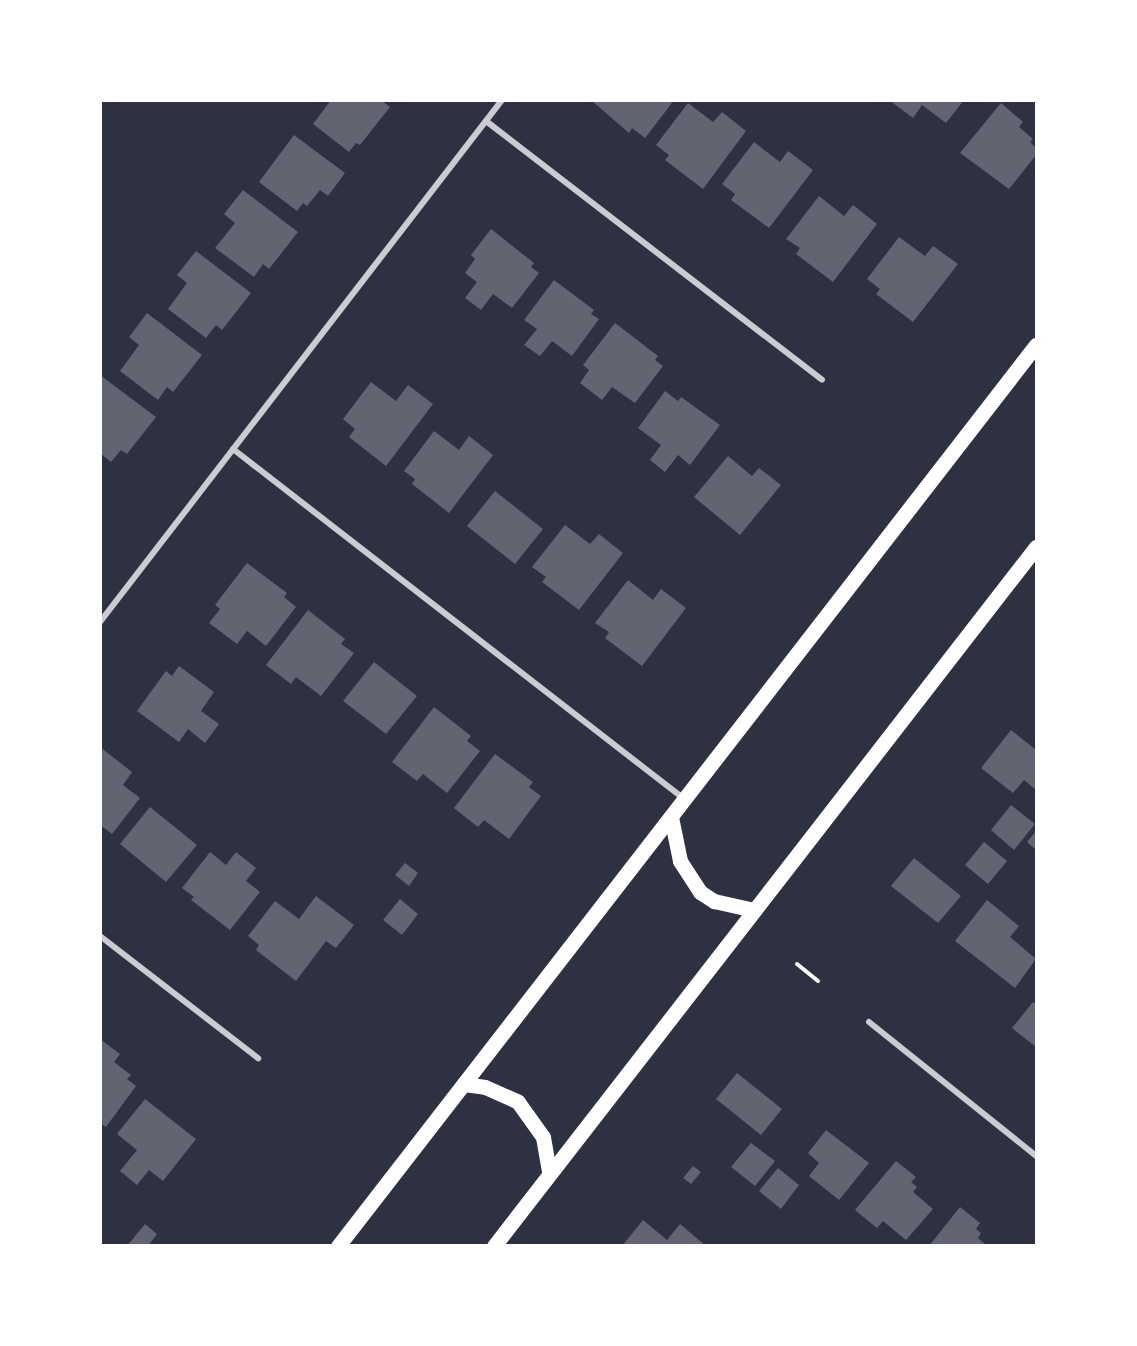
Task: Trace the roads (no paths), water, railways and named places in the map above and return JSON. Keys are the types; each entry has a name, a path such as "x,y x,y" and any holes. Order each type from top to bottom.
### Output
{"main road":[{"path":"338,1245 1036,345"},
{"path":"494,1245 1036,547"},
{"path":"671,817 680,861 700,892 714,901 754,910"},
{"path":"464,1084 485,1088 518,1102 543,1137 549,1172"}],"street":[{"path":"100,622 502,100"},
{"path":"486,121 822,380"},
{"path":"233,449 685,799"},
{"path":"100,936 258,1058"},
{"path":"869,1022 1036,1156"}]}
